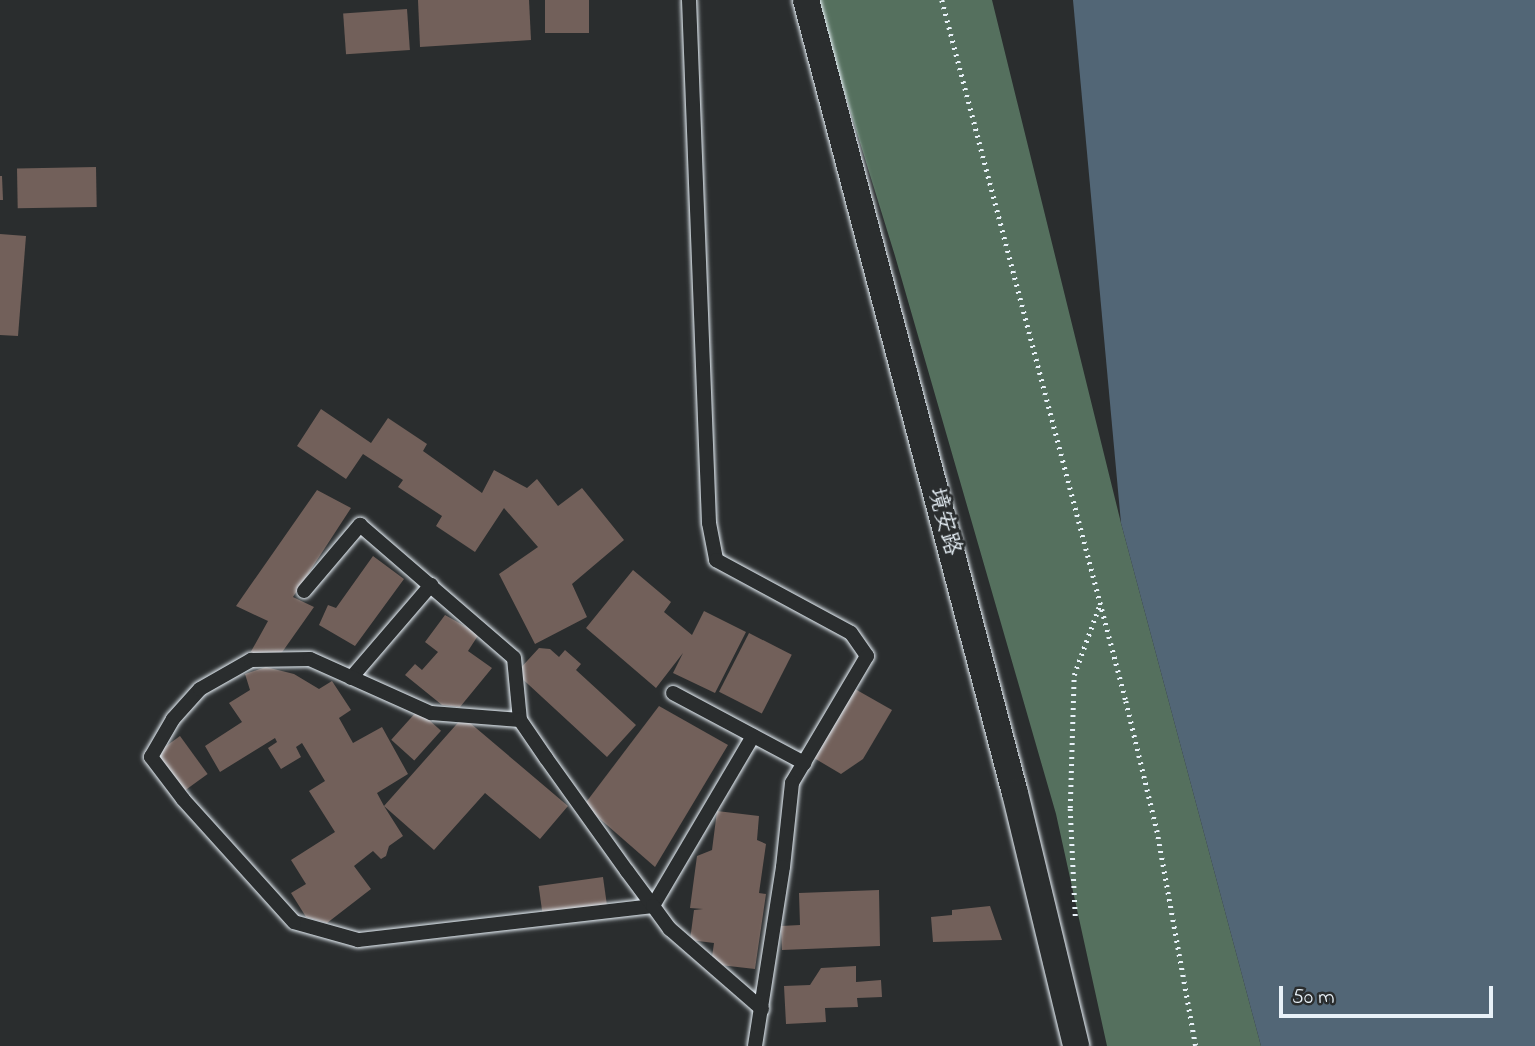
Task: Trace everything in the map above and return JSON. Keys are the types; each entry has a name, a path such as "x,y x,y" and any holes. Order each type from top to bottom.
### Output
{"street":[{"name":"境安路","path":"806,0 1014,793 1076,1046"}],"lane":[{"path":"689,0 709,523 716,561 851,633 867,656 792,783 755,1046"},
{"path":"304,591 360,525 514,658 520,720 670,929 762,1009"},
{"path":"351,678 431,585"},
{"path":"520,720 431,713 310,659 251,660 200,689 173,719 151,757 183,799 294,922 358,940 653,906"},
{"path":"673,693 804,763"},
{"path":"653,906 753,736"}],"path":[{"path":"942,0 1101,602 1157,830 1196,1046"},
{"path":"1075,927 1070,808 1073,675 1101,602"}],"green space":[{"path":"816,0 992,0 1121,523 1261,1046 1107,1046 1056,814 895,256"}],"water":[{"path":"1073,0 1535,0 1535,1046 1261,1046 1121,523"}],"building":[{"path":"418,0 529,0 531,40 420,47"},
{"path":"545,0 589,0 589,33 545,33"},
{"path":"407,9 410,50 346,54 343,13"},
{"path":"96,167 97,207 18,208 17,168"},
{"path":"2,176 3,200 0,200"},
{"path":"0,234 26,236 18,336 0,335"},
{"path":"321,409 371,443 388,418 427,444 423,451 482,493 494,470 527,488 537,479 558,506 582,488 624,540 572,584 587,617 535,644 499,574 538,547 504,508 475,552 436,526 442,516 398,487 403,480 363,454 346,479 297,446"},
{"path":"317,490 351,508 293,597 314,607 278,658 248,657 268,621 236,606"},
{"path":"373,556 404,579 355,646 319,625 328,605 336,608"},
{"path":"633,570 671,602 664,612 692,635 704,611 746,632 715,693 673,673 683,653 656,688 586,628"},
{"path":"445,615 479,634 468,651 492,668 460,707 442,705 405,675 415,664 422,670 438,652 425,642"},
{"path":"749,633 792,655 762,714 719,692"},
{"path":"539,648 550,649 559,657 565,650 581,664 576,670 636,725 607,757 516,673"},
{"path":"266,667 294,674 319,689 332,681 351,710 339,718 353,743 382,727 408,774 377,793 403,836 389,846 386,856 381,859 373,851 354,866 371,889 327,923 306,917 291,893 306,884 291,860 335,832 309,791 325,781 302,743 296,747 301,757 281,769 268,748 277,742 275,738 220,772 205,746 242,722 229,703 250,690 245,674"},
{"path":"855,689 892,710 863,759 841,774 814,758"},
{"path":"659,706 728,745 655,867 584,805"},
{"path":"418,710 441,731 414,760 391,740"},
{"path":"463,717 568,806 540,839 485,793 434,850 384,806"},
{"path":"180,736 208,774 184,791 157,753"},
{"path":"717,811 759,816 757,840 766,844 759,893 766,894 755,969 711,964 714,943 690,940 694,910 703,909 690,908 697,856 712,850"},
{"path":"603,877 607,907 543,916 539,886"},
{"path":"879,890 880,946 782,950 781,926 800,925 799,893"},
{"path":"990,906 1002,940 933,942 931,917 952,915 952,910"},
{"path":"856,966 856,982 881,980 882,997 857,998 858,1007 825,1008 826,1022 786,1024 784,986 810,985 821,968"}]}
